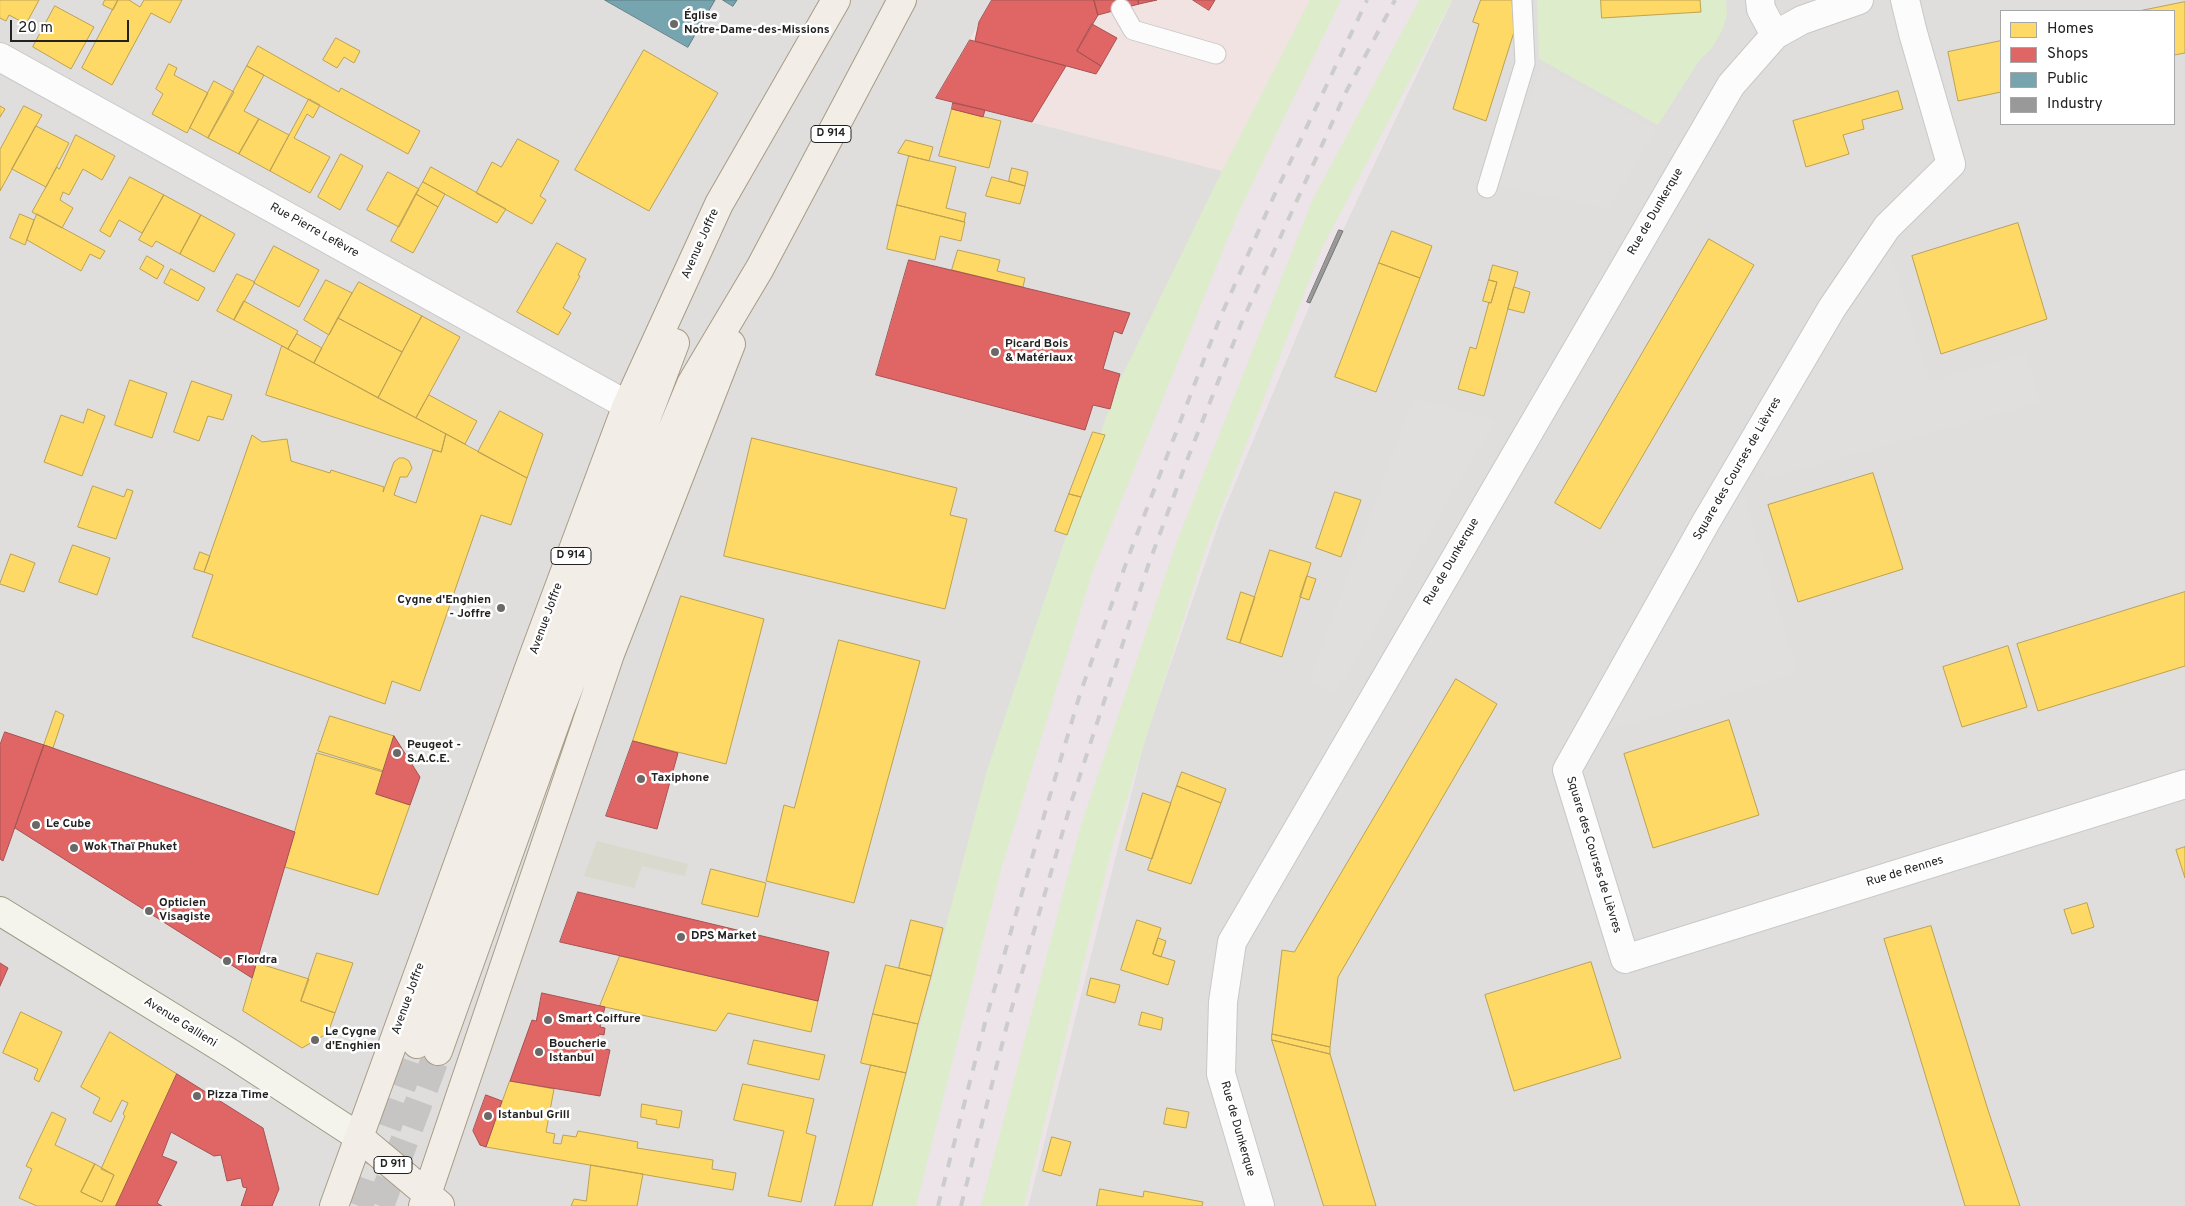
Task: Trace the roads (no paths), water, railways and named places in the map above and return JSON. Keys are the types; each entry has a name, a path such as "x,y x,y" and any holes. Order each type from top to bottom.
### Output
{"main road":[{"name":"Avenue Joffre","path":"334,1206 536,649 628,405 719,204 836,0"},
{"name":"Avenue Joffre","path":"841,0 734,210 666,364 535,711 428,1048 622,551 691,384 760,268 902,0"},
{"name":"Avenue Joffre","path":"431,1202 610,654 760,268"},
{"name":"Avenue Gallieni","path":"0,911 230,1053 359,1137"},
{"name":"D 911","path":"359,1137 431,1202"}],"street":[{"path":"1760,0 1761,9 1775,35"},
{"name":"Rue de Dunkerque","path":"1260,1206 1221,1074 1223,1002 1232,942 1696,141 1731,85 1775,35 1802,20 1859,0"},
{"name":"Square des Courses de Lièvres","path":"1625,959 1567,770 1706,522 1832,308 1887,227 1951,164 1905,0"},
{"name":"Rue Pierre Lefèvre","path":"0,57 628,405"},
{"name":"Rue de Rennes","path":"1625,959 2185,784"}],"lane":[{"path":"1487,188 1524,63 1522,0"},
{"path":"1121,9 1133,30 1216,54"}],"tunnel":[{"path":"359,1206 417,1044"},
{"path":"380,1206 438,1051"}],"railway":[{"path":"938,1206 987,1015 1048,802 1080,694 1129,555 1220,318 1273,198 1367,0"},
{"path":"961,1206 1008,1021 1071,803 1148,566 1189,455 1241,324 1346,92 1395,0"}],"place":[{"name":"Église Notre-Dame-des-Missions","path":"674,24"},
{"name":"Picard Bois & Matériaux","path":"995,352"},
{"name":"Cygne d'Enghien - Joffre","path":"501,608"},
{"name":"Peugeot - S.A.C.E.","path":"397,753"},
{"name":"Taxiphone","path":"641,779"},
{"name":"Le Cube","path":"36,825"},
{"name":"Wok Thaï Phuket","path":"74,848"},
{"name":"Opticien Visagiste","path":"149,911"},
{"name":"DPS Market","path":"681,937"},
{"name":"Flordra","path":"227,961"},
{"name":"Smart Coiffure","path":"548,1020"},
{"name":"Le Cygne d'Enghien","path":"315,1040"},
{"name":"Boucherie Istanbul","path":"539,1052"},
{"name":"Pizza Time","path":"197,1096"},
{"name":"Istanbul Grill","path":"488,1116"}]}
